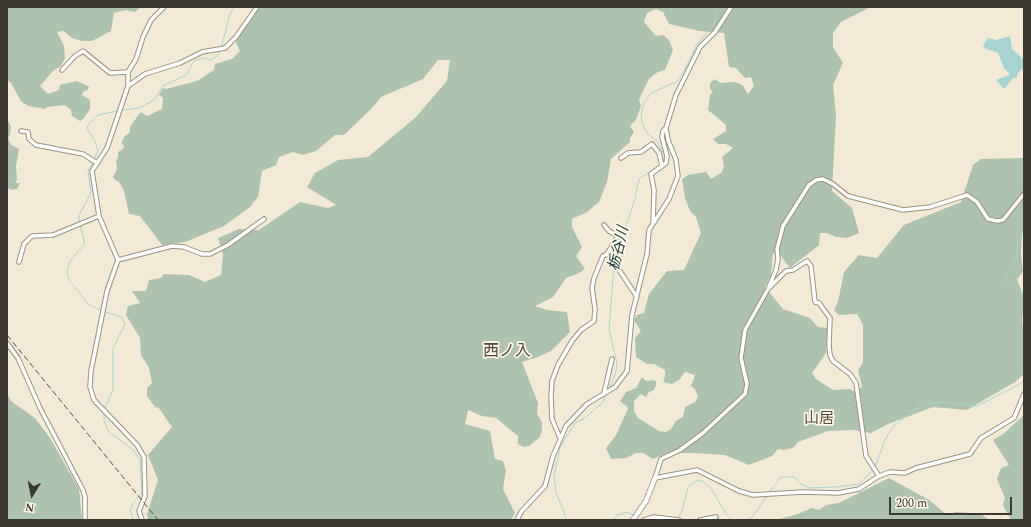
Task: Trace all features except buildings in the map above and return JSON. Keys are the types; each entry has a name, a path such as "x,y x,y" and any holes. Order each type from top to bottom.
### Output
{"street":[{"path":"142,520 139,508 145,496 144,457 137,445 94,400 90,387 91,371 107,291 118,260 99,216 92,175 97,163 107,148 128,86 128,72 136,59 143,37 149,24 164,7"},
{"path":"128,86 144,74 180,63 202,52 225,48 236,37 257,7"},
{"path":"653,224 654,190 651,174 666,163 667,156 662,137 663,131 666,128 676,95 700,47 715,32 730,7"},
{"path":"62,70 75,56 83,51 110,73 128,72"},
{"path":"517,520 521,512 546,486 551,462 566,426 580,410 615,387 628,371 630,330 647,254 649,230 669,199 678,176 676,160 668,140 666,128"},
{"path":"21,131 28,132 29,139 36,145 83,154 97,163"},
{"path":"621,158 628,153 641,152 652,144 659,154 662,166"},
{"path":"633,520 646,501 661,459 680,450 703,433 745,394 747,384 741,358 745,330 768,289 776,270 778,259 777,249 783,226 809,185 816,180 823,179 833,184 848,196 903,210 930,207 967,195 977,202 988,219 997,221 1003,220 1024,194"},
{"path":"19,262 24,244 32,236 53,235 99,216"},
{"path":"118,260 172,246 184,247 202,254 210,254 228,245 264,219"},
{"path":"560,438 552,419 552,381 558,365 572,341 581,330 594,321 595,308 592,288 594,278 603,256 607,254 618,236 609,231 604,225"},
{"path":"607,254 610,256 637,297"},
{"path":"768,289 786,271 793,270 808,261 811,266 814,302 819,303 830,318 830,355 833,361 850,374 856,383 866,456 879,476"},
{"path":"7,343 18,358 40,408 83,490 85,497 85,520"},
{"path":"604,393 612,359"},
{"path":"654,478 697,470 739,491 753,495 803,492 838,493 859,488 879,476 890,472 905,473 916,468 970,454 981,438 1014,418 1024,394"},
{"path":"644,520 654,517 679,520"},
{"path":"700,520 716,517"}],"green space":[{"path":"7,7 141,7 135,12 126,10 114,13 111,31 92,41 82,41 72,38 64,31 57,32 64,46 65,58 61,66 53,71 40,86 48,94 59,90 60,85 76,81 89,87 88,90 84,91 82,95 90,100 90,109 80,121 72,116 71,110 65,105 47,107 45,109 28,106 21,101 11,83 7,80"},
{"path":"251,7 871,7 841,22 833,33 833,47 843,63 833,85 836,116 832,191 852,208 859,233 847,238 836,237 827,233 820,233 819,245 790,268 781,256 773,253 771,275 765,287 783,309 810,318 818,327 828,328 826,353 812,373 816,379 833,390 850,389 853,391 862,387 858,370 863,363 863,325 857,314 839,315 834,310 838,302 844,272 859,255 877,258 904,225 961,202 973,165 981,159 1024,158 1024,230 1022,234 1021,253 1023,272 1017,279 1024,298 1022,321 1024,332 1024,374 1015,382 967,410 933,407 888,424 871,433 853,430 828,431 798,442 793,448 784,450 778,449 772,456 749,465 725,455 693,453 667,453 653,459 643,453 635,453 627,458 611,459 606,448 616,435 628,409 627,406 620,401 626,392 636,388 642,377 646,381 656,381 656,385 654,390 649,392 646,397 641,394 634,401 634,411 638,418 659,431 666,432 671,429 676,421 683,417 685,407 695,402 698,397 695,389 691,386 695,375 685,372 679,380 672,384 663,382 665,370 654,364 647,364 636,357 635,338 641,331 634,320 637,315 644,313 649,294 667,271 684,270 701,233 696,217 690,211 685,198 682,179 688,175 706,172 711,179 722,172 724,166 722,157 733,148 726,144 718,144 713,139 726,131 726,125 708,110 710,95 713,91 710,89 710,84 714,79 721,83 738,83 743,86 748,94 754,86 751,77 745,78 736,68 729,67 724,33 700,31 669,24 663,12 656,9 647,13 644,22 656,36 663,35 669,40 673,50 665,70 656,73 649,79 639,99 641,106 636,120 630,126 634,132 630,138 630,142 611,159 607,182 599,202 587,212 572,219 572,227 582,247 576,256 585,269 566,278 553,297 535,306 547,310 567,312 570,332 551,351 522,362 538,403 537,414 542,422 540,437 529,446 524,447 518,444 518,436 496,418 482,416 468,410 465,424 490,431 495,459 503,461 506,470 503,489 515,513 511,520 148,520 147,514 158,480 148,455 172,427 158,407 156,408 147,396 147,388 152,383 149,368 141,355 140,338 126,315 128,306 140,303 132,291 146,291 149,280 161,278 164,274 189,275 205,282 221,275 223,255 218,238 239,229 259,230 300,202 328,208 336,205 307,187 315,173 338,160 368,157 415,118 447,81 450,60 438,60 423,79 381,97 371,109 344,135 335,135 316,151 303,155 293,152 279,157 276,165 262,171 258,197 250,207 224,226 185,242 162,245 140,216 129,214 124,191 119,182 113,177 117,169 116,160 118,158 118,152 123,149 124,145 121,144 124,137 130,132 130,127 141,112 147,116 162,109 163,98 159,95 163,88 166,89 197,81 214,70 215,64 232,59 240,51 236,43 237,38 256,13"},
{"path":"7,119 11,126 10,135 8,138 11,145 19,149 16,166 17,180 15,183 20,183 17,189 11,190 10,188 7,190"},
{"path":"7,393 11,401 35,418 50,438 79,489 82,520 7,520"},
{"path":"1024,415 1024,520 1011,520 1003,505 1005,498 997,479 1001,468 1009,465 993,440 1003,434"},
{"path":"889,478 929,500 947,515 956,512 970,513 982,515 990,520 775,520 795,515 812,508 819,510 826,505 839,503"}],"water":[{"path":"1010,36 1012,49 1024,60 1024,67 1018,73 1017,78 1013,78 1004,89 996,80 1009,75 1009,73 1004,68 998,53 984,48 983,45 988,38 996,40"}],"waterway":[{"path":"221,48 230,14 234,7"},
{"name":"栃谷川","path":"662,162 664,160 664,155 657,141 648,134 642,123 641,115 644,103 651,93 676,82 684,71 697,44 714,24 717,10 720,7"},
{"path":"122,110 139,108 149,103 155,99 163,86 186,75 194,61 202,58 211,60 217,56 220,51"},
{"path":"94,159 98,151 95,141 87,129 88,125 98,115 118,111"},
{"path":"93,162 88,171 91,193 79,215 84,245 70,261 67,273 69,280 88,304 102,311"},
{"name":"栃谷川","path":"614,260 635,199 640,178 655,169"},
{"path":"1024,228 1018,242 1016,256 1008,269 1006,278 1007,282 1022,292 1024,296"},
{"name":"栃谷川","path":"609,390 616,372 617,363 609,329 614,266"},
{"path":"104,410 113,390 113,348 125,324 121,317 105,312"},
{"path":"1024,315 1024,326"},
{"path":"875,467 885,440 892,428 913,410 928,404 942,402 977,406 1020,384 1024,379"},
{"name":"栃谷川","path":"567,520 556,492 554,476 560,447 575,423 585,418 602,403 607,394"},
{"path":"104,413 104,421 109,432 131,448 140,459 142,493 133,503 130,510 133,520"},
{"path":"769,493 781,477 794,477 801,484 809,488 836,487 859,484 873,470"},
{"path":"677,519 682,511 688,487 698,480 710,487 727,515 732,520"},
{"path":"746,520 752,517 767,496"},
{"path":"614,520 617,515 627,512 634,515"}],"railway":[{"path":"7,335 158,520"}],"district":[{"name":"西ノ入","path":"507,353"},
{"name":"山居","path":"819,420"}]}
